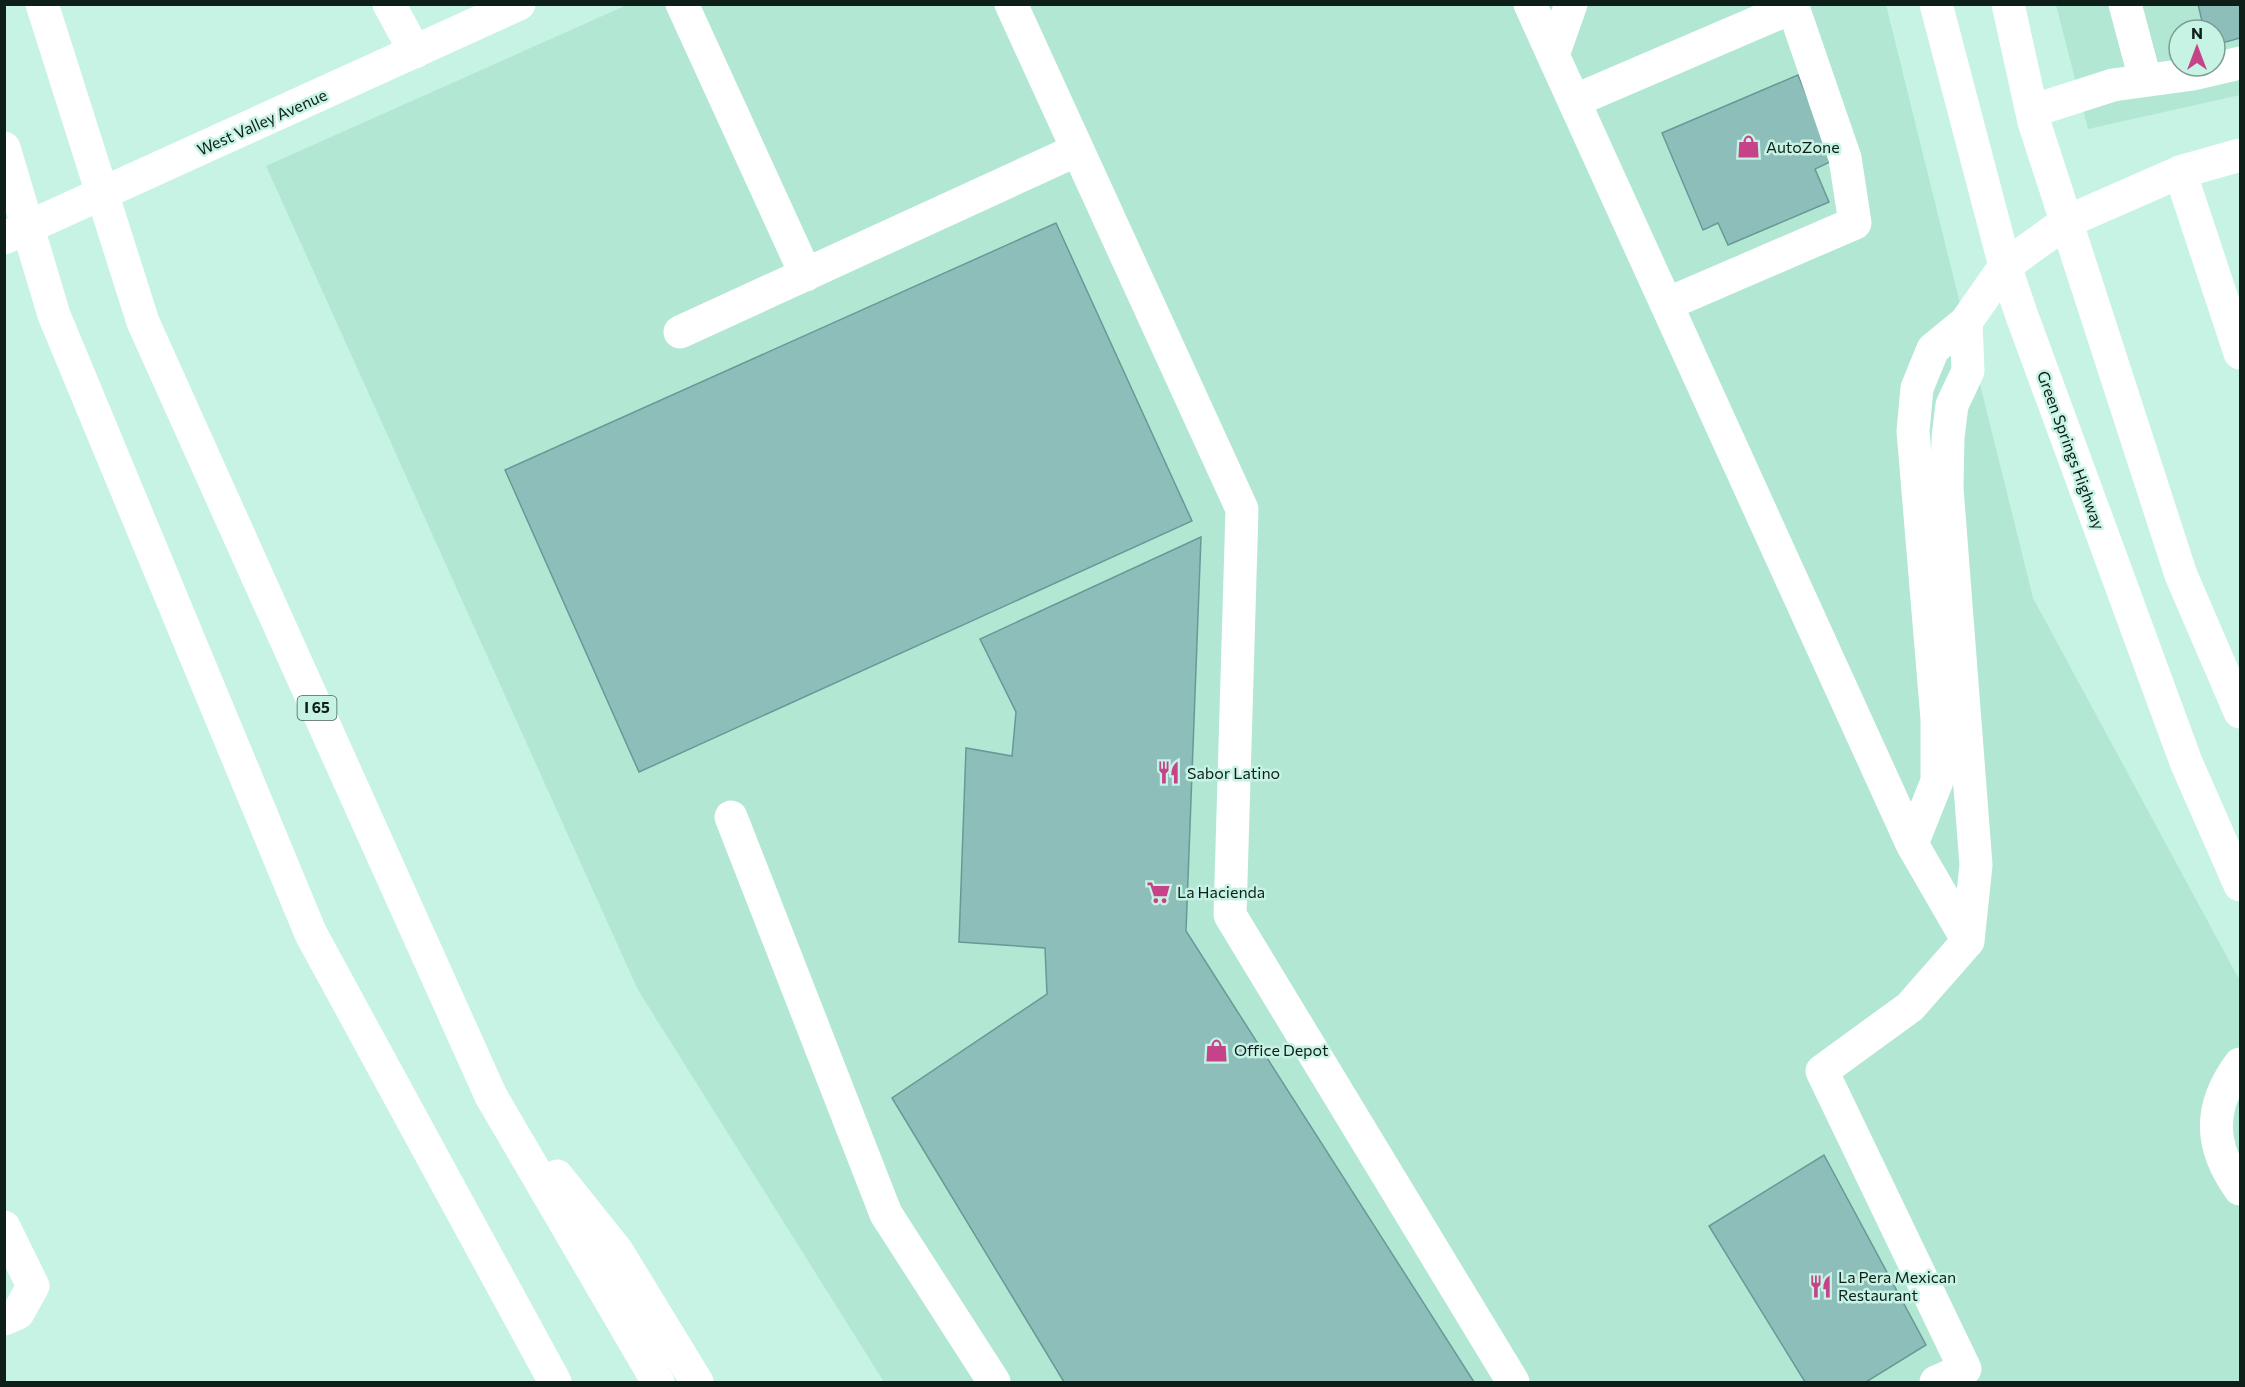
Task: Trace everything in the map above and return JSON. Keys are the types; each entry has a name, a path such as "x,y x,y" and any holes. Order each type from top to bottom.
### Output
{"main road":[{"name":"I 65","path":"42,4 143,322 491,1096 658,1383"},
{"path":"389,4 415,52"},
{"name":"West Valley Avenue","path":"4,238 519,4"},
{"path":"682,4 806,274"},
{"path":"1011,4 1242,509 1230,915 1513,1383"},
{"path":"1530,4 1912,844 1968,940"},
{"path":"1553,55 1571,4"},
{"name":"Green Springs Highway","path":"1936,4 2006,266 2186,762 2241,885"},
{"path":"2008,4 2032,111 2181,575 2241,712"},
{"path":"2125,4 2145,79"},
{"path":"1574,101 1793,7 1845,158 1855,223 1667,304"},
{"path":"2032,111 2113,85 2193,74 2241,63"},
{"path":"4,148 54,315 311,934 555,1383"},
{"path":"680,332 1077,150"},
{"path":"1912,844 1937,781 1937,719 1913,431 1917,388 1933,349 1966,322 2006,266 2066,222 2180,172 2241,155"},
{"path":"2180,172 2241,353"},
{"path":"1936,1383 1965,1369 1822,1071 1910,1007 1968,940 1976,865 1947,488 1948,437 1952,405 1968,371 1966,322"},
{"path":"731,817 886,1214 994,1383"},
{"path":"2241,1064 2232,1075 2216,1111 2218,1148 2241,1189"},
{"path":"491,1096 617,1251 698,1383"},
{"path":"4,1227 33,1286 18,1313 4,1319"}],"shaded area":[{"path":"627,5 1886,5 2033,598 2240,981 2240,1382 884,1382 638,990 266,166"},
{"path":"2056,5 2240,5 2240,95 2088,129"}],"building":[{"path":"2198,4 2240,4 2240,38 2227,42 2227,18 2201,18"},
{"name":"AutoZone","path":"1798,75 1834,160 1815,169 1829,202 1728,245 1718,223 1703,230 1662,133"},
{"path":"1056,223 1192,521 639,772 505,470"},
{"path":"1201,537 1186,931 1474,1382 1064,1382 892,1098 1047,994 1045,948 959,942 966,748 1012,756 1016,712 980,639"},
{"name":"La Pera Mexican Restaurant","path":"1824,1155 1926,1345 1866,1382 1805,1382 1709,1226"}],"place":[{"name":"AutoZone","path":"1748,147"},
{"name":"Sabor Latino","path":"1169,773"},
{"name":"La Hacienda","path":"1159,892"},
{"name":"Office Depot","path":"1216,1050"},
{"name":"La Pera Mexican Restaurant","path":"1820,1286"}]}
